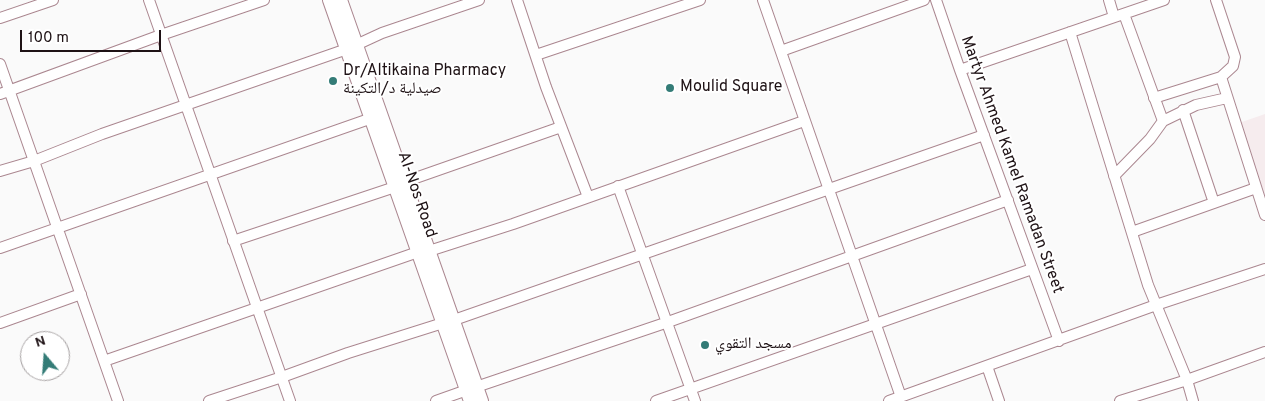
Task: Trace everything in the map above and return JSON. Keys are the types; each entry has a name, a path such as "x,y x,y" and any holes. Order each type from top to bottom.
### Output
{"main road":[{"name":"Al-Nos Road","path":"330,0 351,47 449,321 471,393 481,401"},
{"name":"Al-Nos Road","path":"340,0 351,47 372,118 400,185"}],"street":[{"path":"0,18 53,0"},
{"path":"149,0 290,401"},
{"path":"5,92 160,34 264,0"},
{"path":"0,171 34,161 102,134 186,106 351,47 382,33 479,0"},
{"path":"517,0 546,88 588,197"},
{"path":"536,55 700,0"},
{"path":"763,0 901,397"},
{"path":"781,51 924,0"},
{"name":"Martyr Ahmed Kamel Ramadan Street","path":"936,0 1059,341"},
{"path":"1109,0 1119,15 1163,121"},
{"path":"960,70 1164,0"},
{"path":"1154,98 1220,76 1233,66 1235,57 1216,0"},
{"path":"1070,32 1148,285 1187,380 1193,401"},
{"path":"0,64 5,92 59,228 118,401"},
{"path":"1220,76 1265,215"},
{"path":"1114,176 1150,139 1163,121 1196,105 1227,98"},
{"path":"1183,110 1214,203"},
{"path":"0,248 372,118"},
{"path":"104,361 423,252 513,224 804,121"},
{"path":"233,241 400,185 561,127"},
{"path":"209,401 348,353 449,321 984,135"},
{"path":"618,186 695,401"},
{"path":"1132,232 1256,188"},
{"path":"436,401 471,393 1008,200"},
{"path":"656,401 1032,269"},
{"path":"889,401 1156,305 1265,269"},
{"path":"0,324 81,294"},
{"path":"1120,401 1187,380 1265,352"},
{"path":"987,366 1000,401"}],"shaded area":[{"path":"1265,114 1265,195 1239,123"}],"place":[{"name":"Dr/Altikaina Pharmacy صيدلية د/التكينة","path":"333,81"},
{"name":"Moulid Square","path":"670,88"},
{"name":"مسجد التقوي","path":"705,345"}]}
